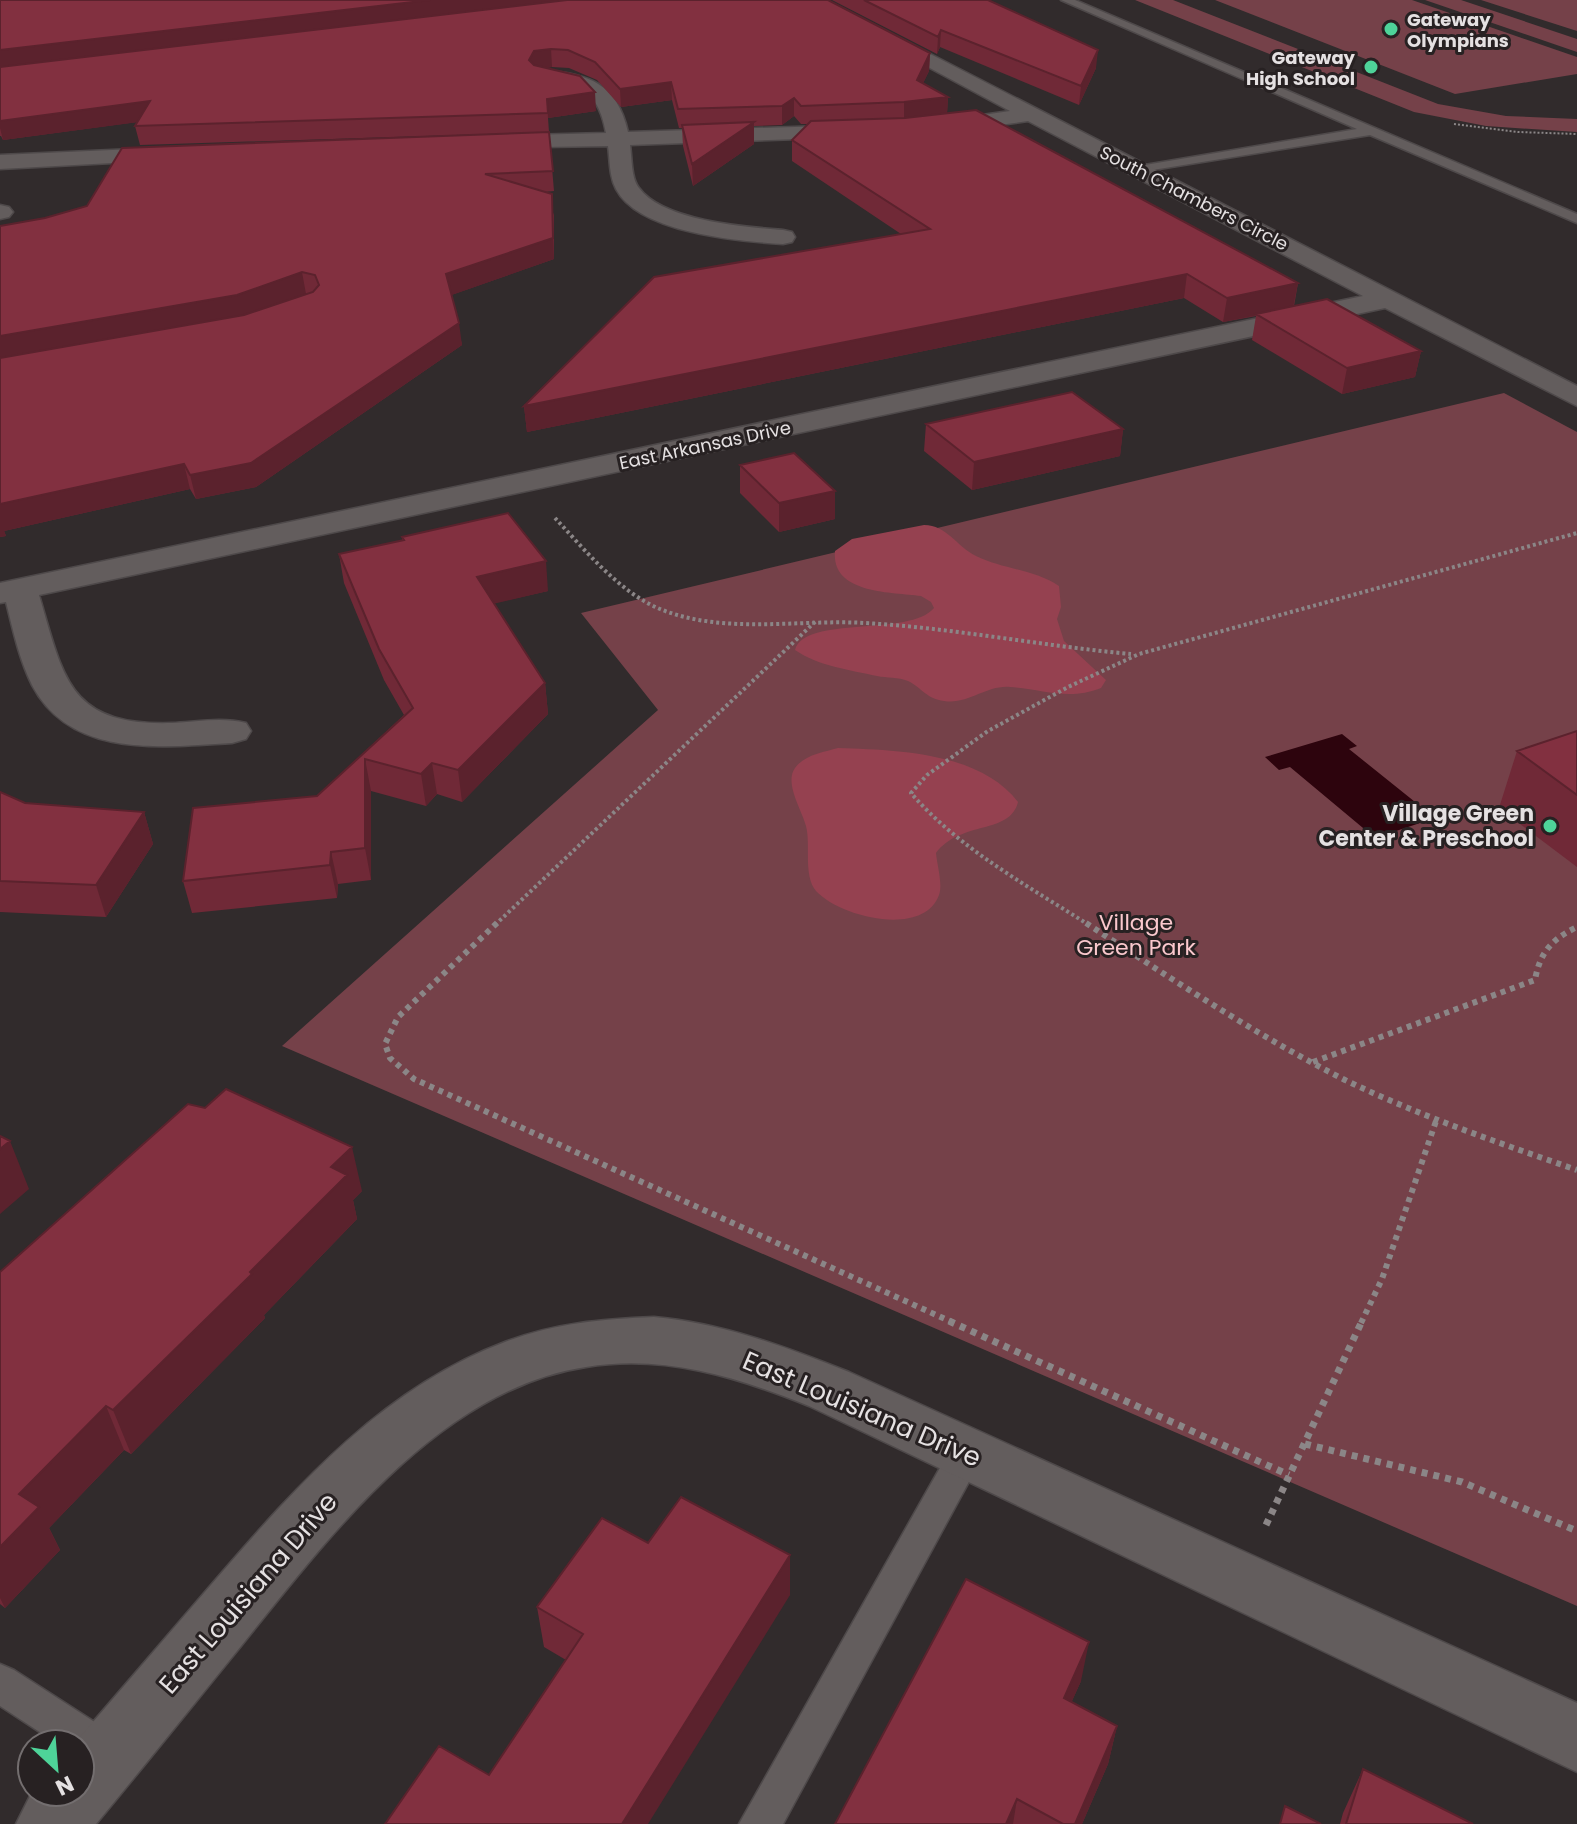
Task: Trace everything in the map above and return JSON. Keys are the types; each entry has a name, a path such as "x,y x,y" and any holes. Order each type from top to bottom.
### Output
{"street":[{"name":"South Chambers Circle","path":"812,0 1577,397"},
{"path":"543,76 577,80 598,92 612,109 625,184 643,204 724,233 783,237"},
{"path":"915,129 1031,114"},
{"path":"163,154 175,128"},
{"path":"477,144 873,131"},
{"path":"0,162 194,153"},
{"name":"East Arkansas Drive","path":"232,731 126,732 108,729 78,716 66,706 50,683 10,591 1389,299"},
{"name":"East Louisiana Drive","path":"96,1771 299,1528 401,1428 446,1397 528,1357 588,1343 627,1340 681,1343 721,1351 773,1366 829,1389 1577,1738"},
{"name":"East Louisiana Drive","path":"51,1824 65,1808"}],"lane":[{"path":"1066,0 1577,219"},
{"path":"1139,170 1370,131"},
{"path":"760,1824 966,1454"},
{"path":"0,1683 42,1728"}],"path":[{"path":"523,483 585,550 660,609 704,619 817,620 906,627 1136,654"},
{"path":"1577,533 1136,654 1075,683 965,747 925,775 911,793 930,817 1022,881 1312,1062 1358,1088 1436,1121 1577,1170"},
{"path":"817,620 398,1017 385,1033 384,1046 389,1058 414,1079 1289,1475 1382,1279 1436,1121"},
{"path":"1312,1062 1535,980 1538,959 1555,937 1577,927"},
{"path":"1305,1444 1462,1482 1577,1531"}],"green space":[{"path":"1135,0 1173,0 1438,104 1506,116 1577,119 1577,132 1486,126 1414,112"},
{"name":"Gateway Olympians","path":"1215,0 1412,0 1577,57 1577,74 1455,94"},
{"path":"1425,0 1461,0 1577,39 1577,52"},
{"path":"1481,0 1577,0 1577,31"},
{"name":"Village Green Park","path":"1504,393 1577,432 1577,1606 282,1046 658,710 581,613"}],"shaded area":[{"path":"924,525 939,528 976,556 1039,576 1059,586 1061,607 1057,619 1064,641 1106,680 1101,688 1066,694 1001,687 961,700 944,701 929,696 908,681 834,667 795,650 803,639 818,633 904,622 922,617 934,608 921,596 880,591 853,583 843,576 836,565 835,551 852,539"},
{"path":"1342,734 1357,746 1349,749 1435,818 1375,838 1290,767 1279,770 1265,757"},
{"path":"838,748 910,753 960,763 1002,785 1018,802 1005,819 958,836 936,853 940,891 930,908 916,916 899,919 861,915 828,900 812,884 806,826 792,781 795,768 804,760"}],"building":[{"path":"0,0 430,0 0,50"},
{"path":"567,0 828,0 930,53 917,80 948,97 801,106 794,98 782,106 678,109 671,82 620,89 595,62 568,50 551,49 534,51 529,60 534,65 580,76 595,92 547,99 548,113 135,126 150,101 0,121 0,67"},
{"path":"864,0 988,0 1098,50 1081,86 941,30 938,37"},
{"path":"976,110 1298,283 1227,298 1187,274 524,406 654,277 930,229 792,140 811,121 905,118"},
{"path":"754,122 692,164 682,125"},
{"path":"549,132 553,171 485,174 552,194 553,238 446,274 459,323 251,463 190,475 184,464 0,504 0,358 244,315 313,292 319,285 315,275 302,272 237,295 0,336 0,226 87,206 122,148"},
{"path":"1327,299 1421,351 1347,368 1256,314"},
{"path":"1072,392 1123,429 974,462 926,424"},
{"path":"794,453 835,491 779,503 740,465"},
{"path":"508,513 546,561 477,577 545,683 458,770 432,763 421,774 365,759 365,848 331,852 330,865 183,881 193,808 317,796 413,708 379,649 339,554"},
{"path":"1577,731 1577,795 1517,751"},
{"path":"0,792 25,803 144,812 96,885 0,881"},
{"path":"226,1089 352,1147 331,1167 347,1175 250,1272 252,1274 113,1410 106,1406 19,1494 39,1507 0,1547 0,1272 188,1104 205,1108"},
{"path":"0,1136 10,1141 0,1149"},
{"path":"681,1497 790,1555 622,1824 385,1824 439,1746 489,1775 583,1634 537,1607 602,1518 648,1543"},
{"path":"966,1579 1089,1642 1064,1698 1117,1726 1075,1824 1063,1824 1017,1799 1006,1824 835,1824"},
{"path":"1363,1769 1473,1824 1346,1824"},
{"path":"1285,1806 1321,1824 1280,1824"}],"place":[{"name":"Gateway Olympians","path":"1391,29"},
{"name":"Gateway High School","path":"1371,67"},
{"name":"Village Green Center & Preschool","path":"1550,826"}]}
